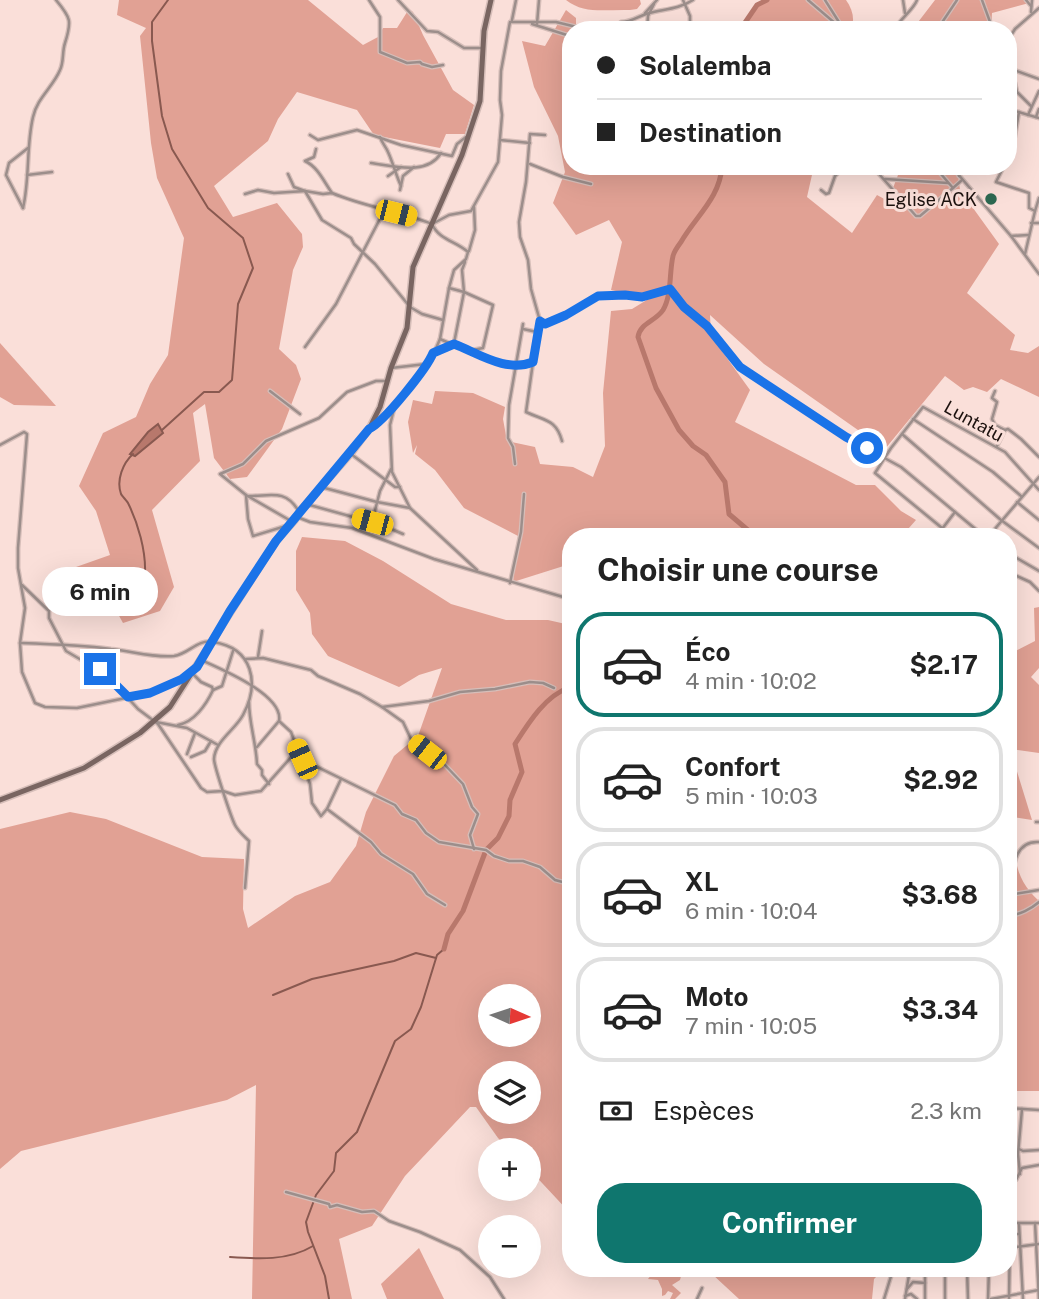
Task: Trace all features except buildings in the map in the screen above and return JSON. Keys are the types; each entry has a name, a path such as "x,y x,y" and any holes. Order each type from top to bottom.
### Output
{"street":[{"path":"28,148 9,163 6,175 23,208 28,148 37,107 61,69 70,30 71,23 67,13 56,0"},
{"path":"369,0 380,17 380,52 407,63 443,65"},
{"path":"398,0 427,31 438,32 464,48 482,48"},
{"path":"0,800 83,768 140,733 170,707 276,541 351,454 369,429 380,407 391,368 407,328 413,267 469,135 481,91 482,48 491,0"},
{"path":"432,224 449,215 469,212 498,162 501,71 516,0"},
{"path":"534,24 539,0"},
{"path":"648,21 649,13 657,0"},
{"path":"683,0 690,21"},
{"path":"633,21 649,13 686,5 693,0"},
{"path":"808,0 833,21"},
{"path":"825,0 838,21"},
{"path":"903,0 905,13"},
{"path":"900,21 914,7 917,0"},
{"path":"943,21 957,0"},
{"path":"982,0 990,21"},
{"path":"1026,0 1031,6"},
{"path":"1030,16 1032,0"},
{"path":"643,15 654,4"},
{"path":"1017,27 1039,8"},
{"path":"512,22 562,23"},
{"path":"534,24 562,33"},
{"path":"1017,71 1039,79"},
{"path":"1028,115 1039,91"},
{"path":"1017,92 1031,106"},
{"path":"1017,123 1019,112 1037,117 1039,109"},
{"path":"310,135 318,140 357,130 460,159"},
{"path":"545,135 530,134 529,161 520,208 519,233 528,260 531,289 540,321 526,412 550,420 562,442"},
{"path":"452,156 457,144 469,135"},
{"path":"380,137 382,145 388,150 400,188 403,176 414,167"},
{"path":"500,140 530,143"},
{"path":"316,149 314,157 305,161 313,165 332,193"},
{"path":"371,163 425,168 434,164 441,153"},
{"path":"529,161 541,169 591,184"},
{"path":"388,176 404,166"},
{"path":"25,175 52,172"},
{"path":"288,174 294,187 305,191 332,193 432,224 436,233 459,244 468,252"},
{"path":"821,190 828,194 836,175"},
{"path":"881,175 911,212 920,216 962,180"},
{"path":"941,175 953,188"},
{"path":"1000,175 996,182 1029,193 1029,208 1035,211"},
{"path":"959,176 1011,236 1039,274"},
{"path":"884,179 948,183"},
{"path":"246,194 258,190 274,193 305,191"},
{"path":"305,191 322,220 351,238 409,305 422,314 443,320"},
{"path":"1025,254 1039,199"},
{"path":"454,344 464,292 461,270 474,240 474,207"},
{"path":"305,347 336,304 384,211"},
{"path":"1031,223 1039,223"},
{"path":"1011,236 1028,235"},
{"path":"369,429 377,426 396,405 431,360 440,339 454,270 466,259"},
{"path":"540,321 545,324 556,320 598,296 642,297 668,288 684,307 707,326 740,367 846,437 901,467 976,528"},
{"path":"449,289 493,304 483,348 470,350"},
{"path":"515,464 513,447 508,438 509,405 523,324"},
{"path":"523,329 538,332"},
{"path":"440,339 488,360 516,365 533,362"},
{"path":"433,353 454,344"},
{"path":"391,368 426,364"},
{"path":"388,382 376,381 347,392 319,418 266,442 243,464 220,474 248,496 276,510 313,523 352,528 433,559 562,597"},
{"path":"270,391 300,414"},
{"path":"995,391 992,398 997,402 992,418 995,425 1021,439 1039,457"},
{"path":"396,405 390,425 392,466 410,508 476,570 493,577"},
{"name":"Luntatu","path":"913,419 924,407 1004,452 1039,490"},
{"path":"941,528 875,473 913,419 993,472 1021,496"},
{"path":"996,448 1005,430"},
{"path":"0,445 23,432 27,434 18,548 25,608 20,643 22,672 35,703 45,707 77,708 150,693 192,672"},
{"path":"902,434 1012,528"},
{"path":"351,454 395,487 400,487"},
{"path":"372,522 392,466"},
{"path":"994,528 1039,477"},
{"path":"321,487 410,508"},
{"path":"510,583 520,537 524,494"},
{"path":"248,496 248,519 253,536 260,536 296,517"},
{"path":"248,496 289,497 296,517"},
{"path":"1017,502 1039,520"},
{"path":"306,504 372,522 403,534"},
{"path":"943,528 956,512"},
{"path":"1017,532 1039,548"},
{"path":"1017,559 1039,572"},
{"path":"1017,576 1030,582 1039,591"},
{"path":"21,584 49,611 49,618 62,645 75,657 100,669 153,722 172,743 201,788 207,792 223,791 235,795 264,789 293,755 296,745"},
{"path":"258,657 262,631"},
{"path":"20,643 173,656 194,645 212,641 233,651 246,659 252,676 250,726 257,747 257,764 270,784"},
{"path":"177,725 188,723 213,690 222,686 233,651"},
{"path":"246,659 258,657 292,663 311,670 318,676 360,694 403,722 411,740 444,764 463,784 472,807 478,814 470,835 474,849"},
{"path":"201,660 227,672 275,703 280,715 279,720 257,747"},
{"path":"192,672 213,690"},
{"path":"382,707 530,682 543,682 554,688"},
{"path":"245,888 249,841 235,825 214,758 219,745 242,716 249,700"},
{"path":"279,720 291,732 310,784 312,803 321,816 342,777"},
{"path":"153,722 177,725 219,745"},
{"path":"187,754 195,733"},
{"path":"191,757 205,751 211,741"},
{"path":"293,755 395,805 402,814 416,820 426,833 439,842 486,850 509,861 529,863 562,882"},
{"path":"327,809 371,842 381,854 413,874 427,894 445,905"},
{"path":"1017,856 1022,847 1030,842 1039,842"},
{"path":"1017,895 1039,890"},
{"path":"1017,915 1028,911 1039,902"},
{"path":"1017,1109 1039,1110"},
{"path":"1020,1174 1018,1154 1023,1109"},
{"path":"1020,1149 1039,1150"},
{"path":"1017,1178 1022,1168 1039,1165"},
{"path":"286,1192 329,1204 330,1207 348,1206 362,1212 374,1211 389,1221 421,1232 460,1251 490,1277 504,1299"},
{"path":"1023,1299 1019,1224 1037,1223 1039,1299"},
{"path":"1020,1248 1038,1244"},
{"path":"884,1299 892,1277"},
{"path":"905,1297 909,1277"},
{"path":"925,1277 925,1299"},
{"path":"945,1277 945,1299"},
{"path":"967,1277 968,1299"},
{"path":"989,1277 989,1299 1009,1298 1039,1290"},
{"path":"1009,1277 1009,1298"},
{"path":"907,1289 913,1282 925,1283"},
{"path":"697,1299 702,1288"},
{"path":"905,1297 911,1294 917,1299"}],"shaded area":[{"path":"119,0 308,0 363,45 378,37 383,28 397,28 409,9 453,90 474,105 465,134 446,134 440,148 374,135 357,110 297,92 278,119 268,141 214,186 233,217 277,203 302,234 303,247 293,270 279,349 296,365 301,379 282,429 247,477 230,479 214,458 205,404 193,413 200,461 152,510 174,587 160,611 123,623 107,594 76,596 76,567 110,555 96,511 79,486 103,433 136,417 150,384 168,355 184,238 157,178 140,36 146,28 117,15"},
{"path":"566,0 640,0 641,4 637,9 630,10 596,10 581,8"},
{"path":"762,0 846,0 853,21 746,21 752,9"},
{"path":"935,0 1033,0 992,13 992,21 919,21"},
{"path":"566,10 576,18 576,21 562,21 562,157 558,136 534,87 522,41 545,46"},
{"path":"564,175 812,175 807,197 852,233 877,195 888,201 898,175 958,175 960,190 999,244 967,293 1015,335 1010,350 1028,353 1039,346 1039,397 1001,379 987,392 973,387 964,390 945,376 885,449 764,364 710,315 711,336 750,390 735,422 856,485 875,485 901,511 916,520 909,528 562,528 562,567 513,582 518,536 464,508 435,470 415,454 417,445 413,453 408,422 413,400 432,404 435,391 473,393 505,407 503,419 507,441 535,447 540,464 573,467 593,477 605,446 603,393 611,311 632,309 650,298 611,290 622,242 609,220 576,235 553,203"},
{"path":"0,343 56,406 14,405 0,397"},
{"path":"158,424 163,433 135,456 130,454 148,432"},
{"path":"302,537 345,541 383,561 451,604 506,620 548,620 562,623 562,1204 541,1182 541,1138 498,1138 488,1124 541,1124 541,1061 478,1061 478,1110 470,1107 405,1176 372,1226 339,1239 352,1299 252,1299 256,1085 227,1100 21,1151 0,1169 0,829 70,812 106,819 202,857 244,859 243,909 248,928 295,896 330,882 356,846 366,812 394,756 418,736 442,668 419,675 399,687 328,656 312,634 310,613 296,590 296,551"},
{"path":"1039,607 1039,668 1031,677 1039,685 1039,753 1017,750 1017,650 1035,641 1034,608"},
{"path":"1017,772 1032,820 1017,818"},
{"path":"1017,866 1024,883 1039,901 1039,1091 1017,1091"},
{"path":"419,1248 444,1299 387,1299 381,1284"},
{"path":"681,1277 672,1285 681,1293 675,1299 670,1299 673,1293 668,1291 662,1296 658,1280 648,1279"},
{"path":"715,1277 876,1277 872,1299 739,1299"}],"waterway":[{"path":"162,430 204,392 219,392 232,380 238,304 253,268 243,238 208,208 172,149 162,116 152,41 152,22 168,0"},
{"path":"746,21 757,5 767,0"},
{"path":"720,175 712,197 674,254 668,298 663,310 642,328 638,337 656,388 679,430 693,446 706,455 725,482 729,514 745,528"},
{"path":"133,454 121,472 119,483 121,494 128,503 138,528 143,546 145,573"},
{"path":"444,949 448,934 463,911 486,850 498,838 509,816 510,800 522,772 515,744 545,703 562,691"},
{"path":"329,1299 325,1276 306,1222 316,1195 334,1171 336,1153 357,1132 395,1041 411,1029 421,1007 437,955 444,949"},
{"path":"273,995 312,979 394,961 416,953 436,958"},
{"path":"230,1257 283,1257 313,1246"}],"place":[{"name":"Eglise ACK","path":"991,199"}],"route":[{"path":"100,669 128,697 150,693 192,672 276,541 369,429 377,426 407,392 431,360 433,353 444,346 454,344 488,360 511,365 530,364 533,362 540,321 545,324 556,320 598,296 642,297 670,289 684,307 707,326 740,367 867,448"}]}
